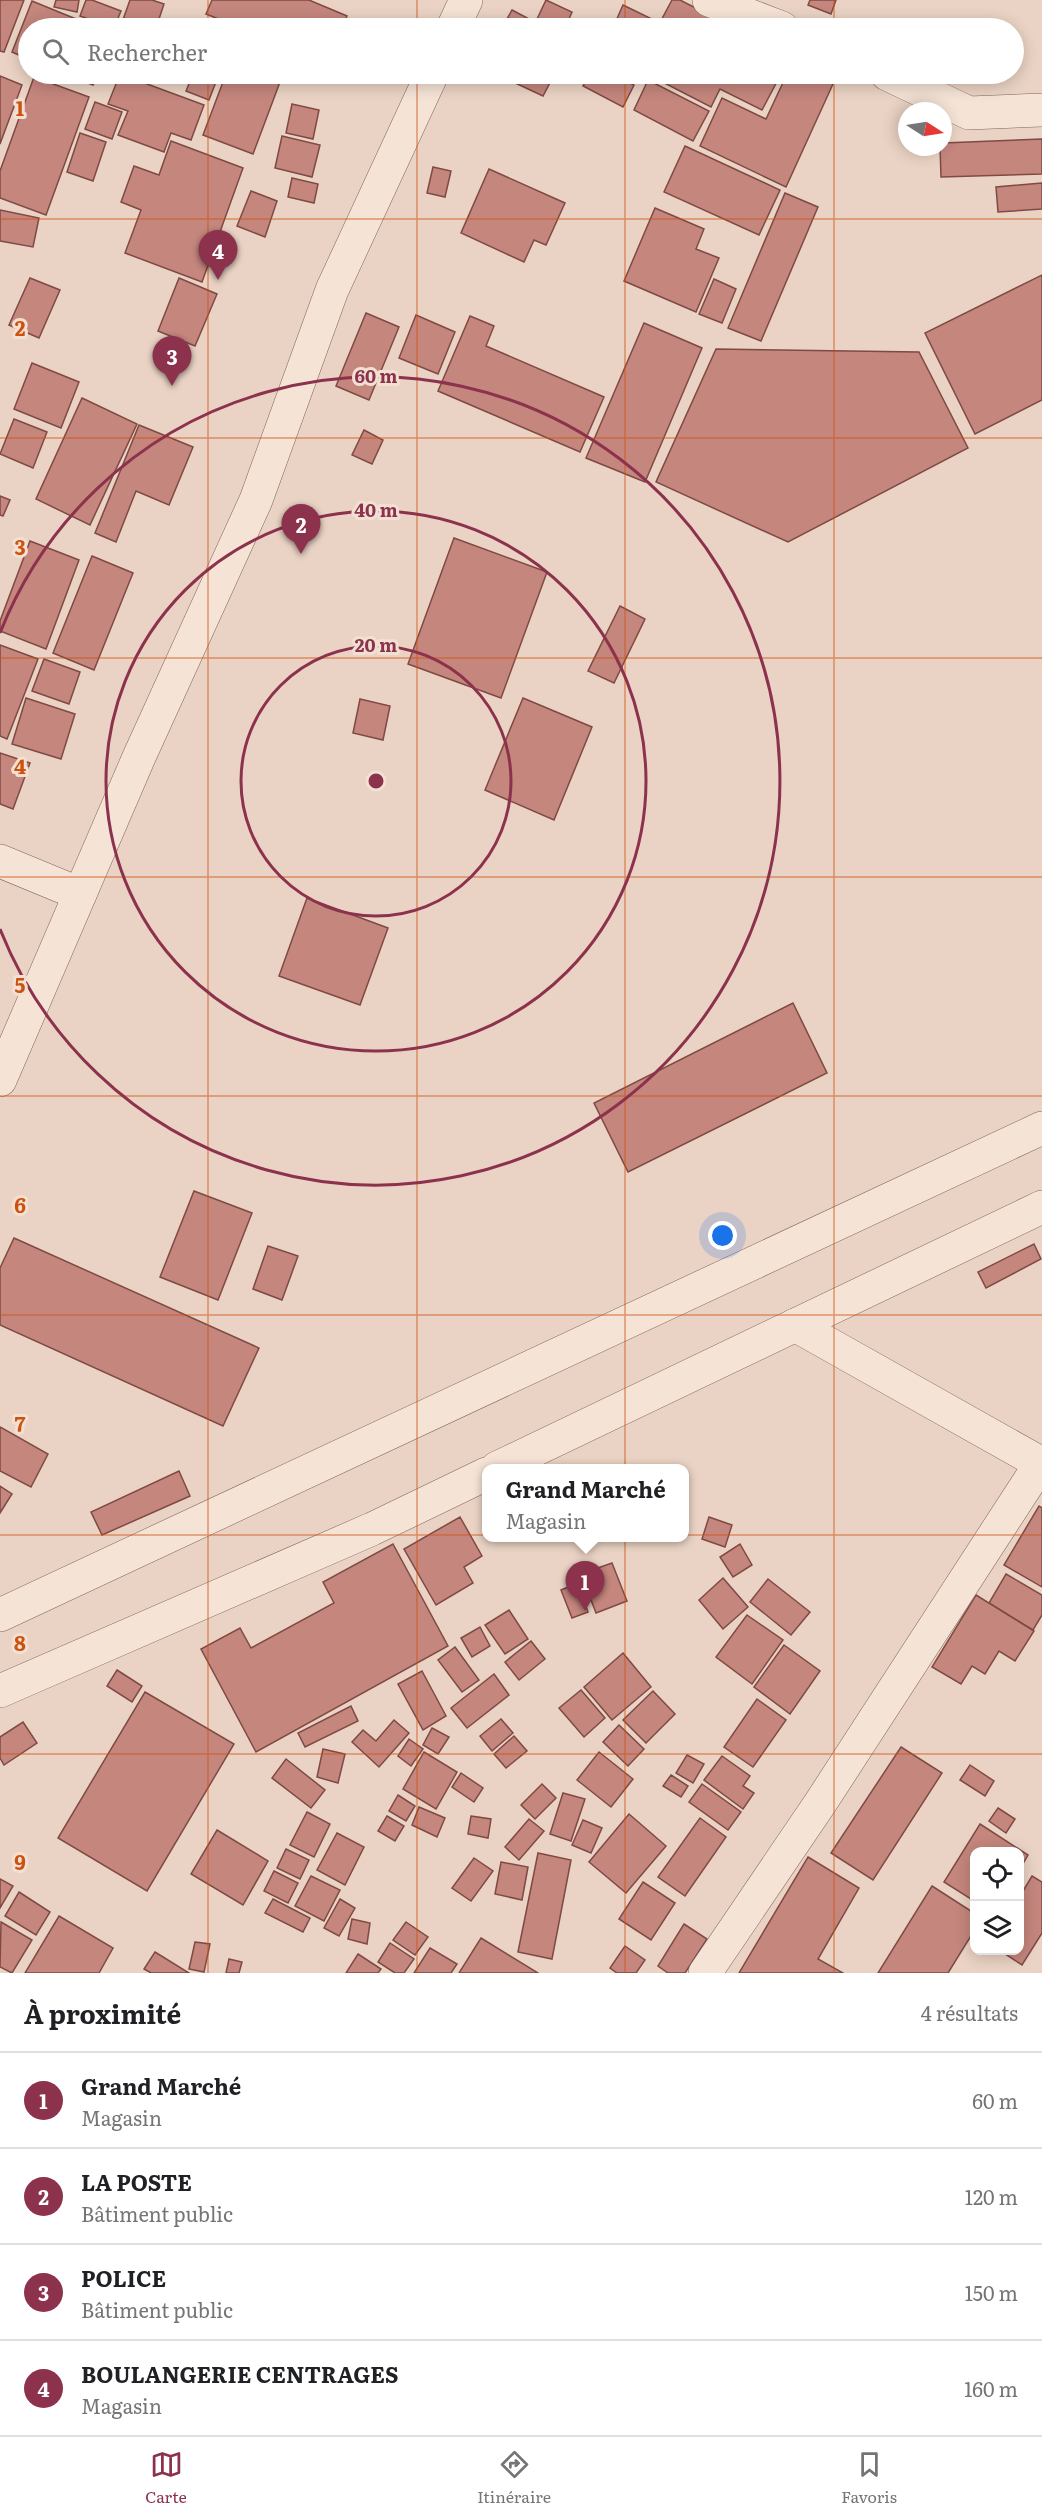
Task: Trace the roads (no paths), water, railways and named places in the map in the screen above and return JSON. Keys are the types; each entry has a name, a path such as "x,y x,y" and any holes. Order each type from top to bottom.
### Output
{"street":[{"path":"458,18 466,0"},
{"path":"709,0 756,18"},
{"path":"0,1080 139,757 256,500 332,290 427,84"},
{"path":"908,84 969,113 1042,110"},
{"path":"0,861 80,894"},
{"path":"0,1615 1042,1128"},
{"path":"505,1464 1042,1207"},
{"path":"705,1973 821,1802 1041,1463 795,1325"},
{"path":"0,1691 372,1529 482,1476"}],"place":[{"name":"BOULANGERIE CENTRAGES","path":"218,280"},
{"name":"POLICE","path":"172,386"},
{"name":"LA POSTE","path":"301,554"},
{"name":"Grand Marché","path":"585,1611"}]}
